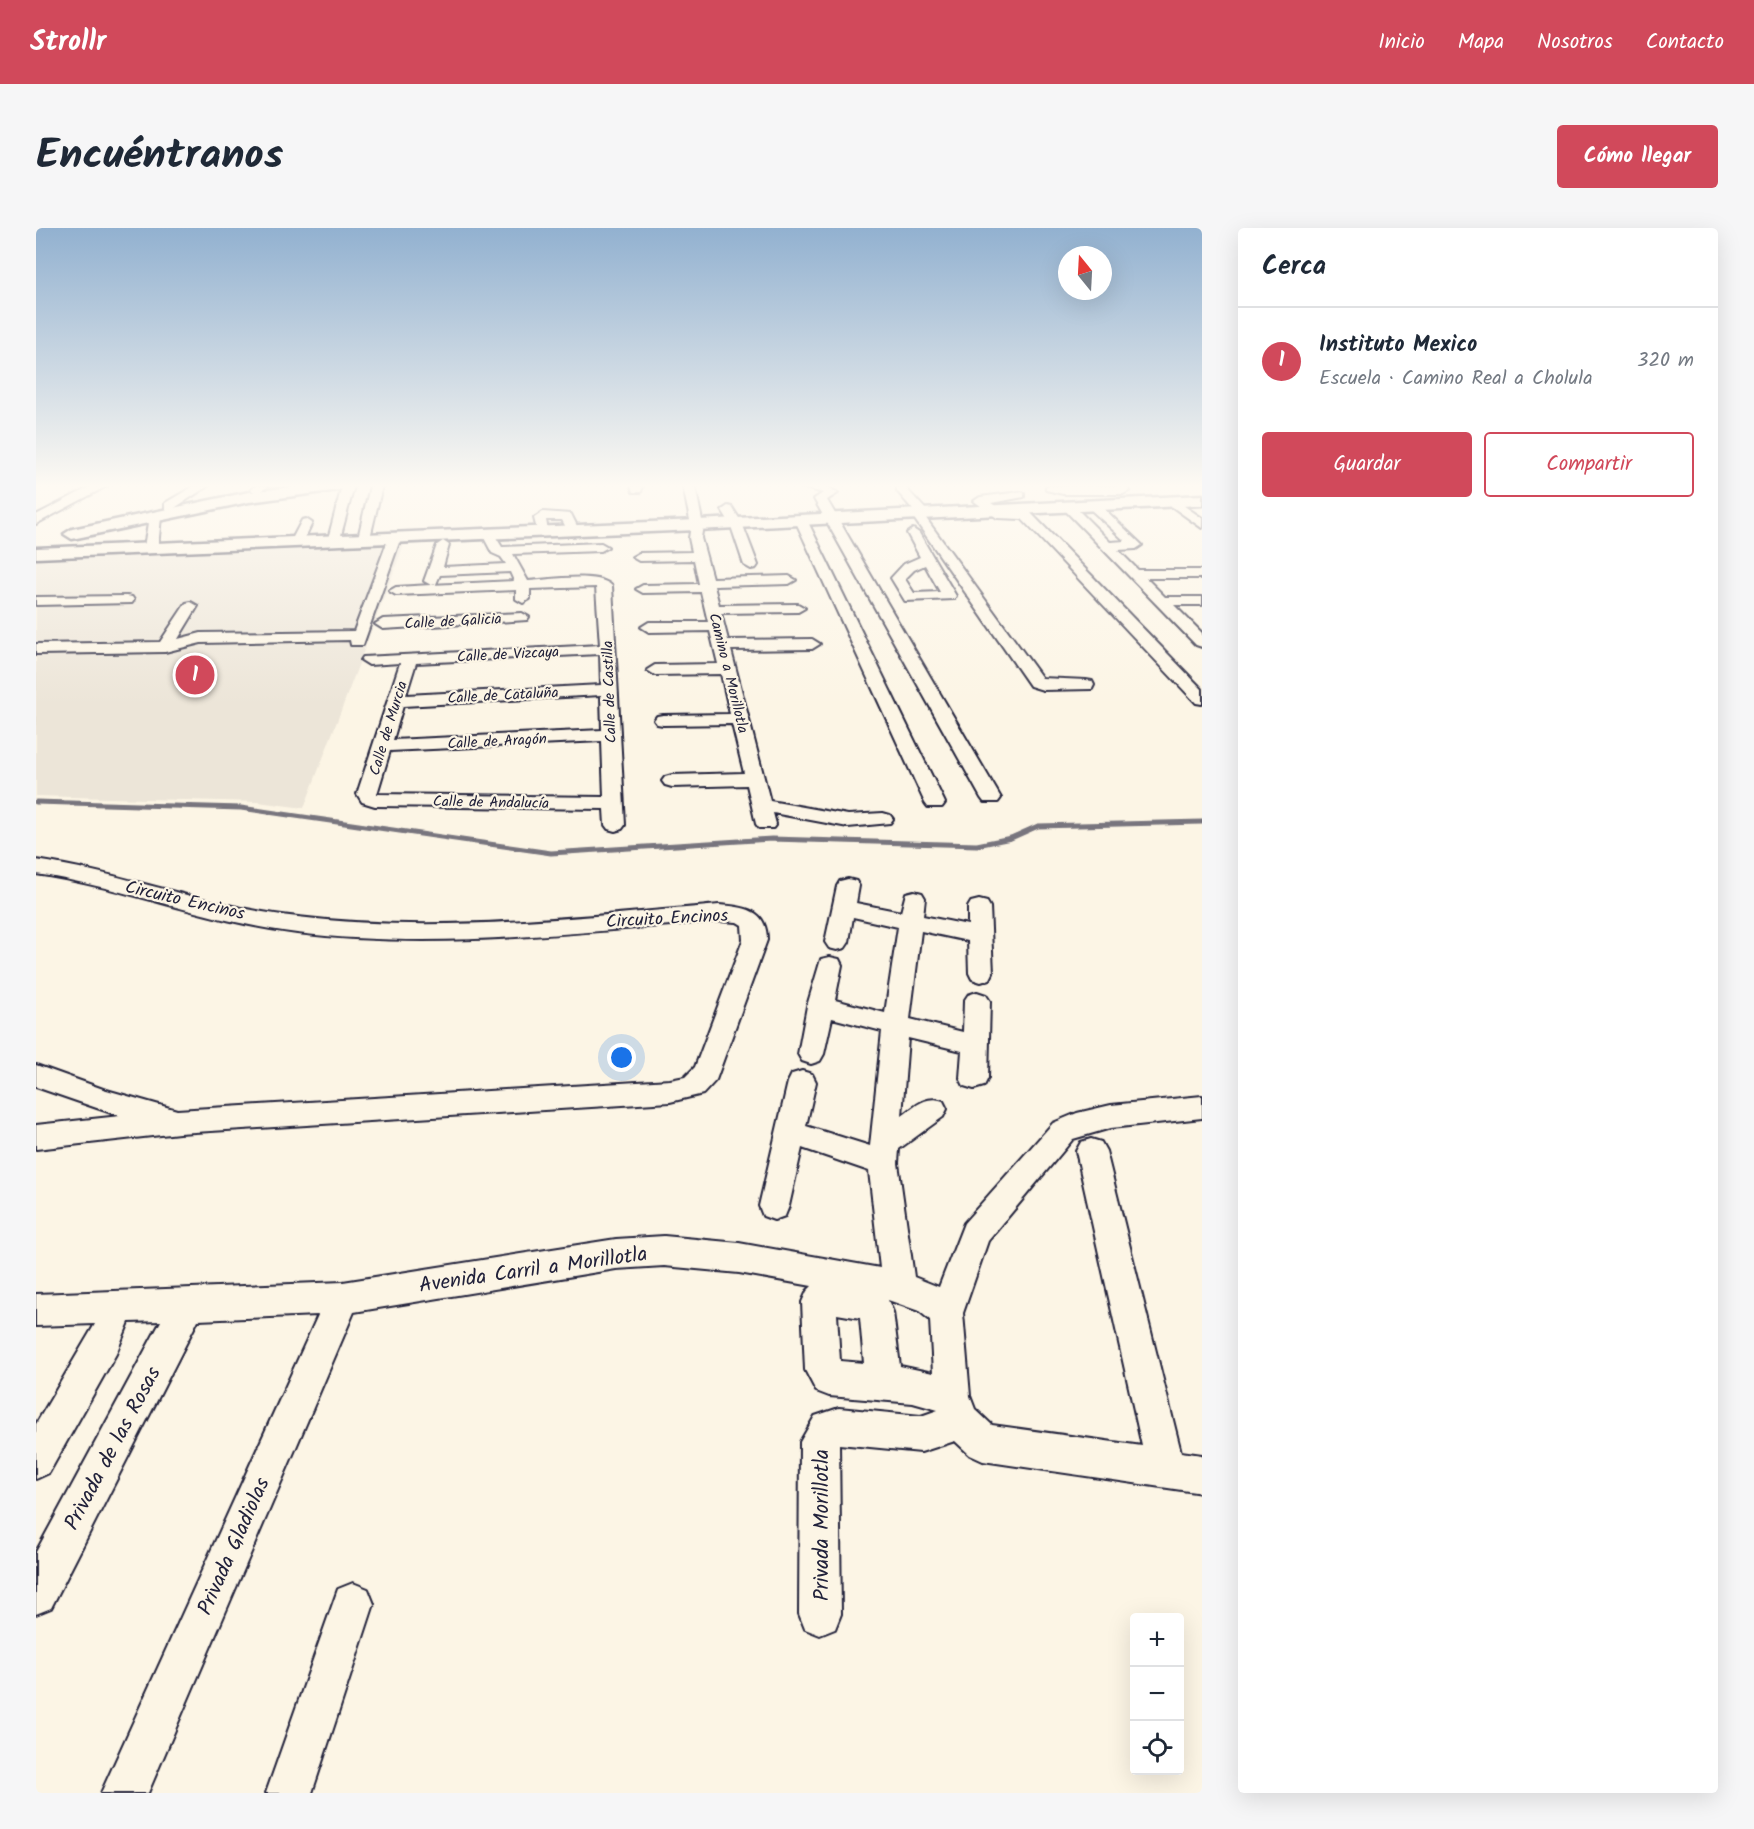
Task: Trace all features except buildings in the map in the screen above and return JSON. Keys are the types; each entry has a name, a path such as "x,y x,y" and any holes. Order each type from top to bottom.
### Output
{"street":[{"path":"36,649 165,647 201,638 358,639 387,559"},
{"path":"438,559 432,576 515,568"},
{"path":"510,559 523,585 518,653"},
{"path":"561,559 567,569 586,575 600,573"},
{"path":"600,573 601,559"},
{"name":"Camino a Morillotla","path":"701,559 764,815 848,821 883,819"},
{"path":"749,559 751,565"},
{"path":"822,559 935,803"},
{"path":"854,559 991,798"},
{"path":"877,599 949,596 927,559"},
{"path":"910,598 898,578 909,567 927,559"},
{"path":"946,559 1036,682 1043,685 1086,685"},
{"path":"1073,559 1202,699"},
{"path":"1119,559 1199,637"},
{"path":"396,591 523,585 600,573"},
{"name":"Calle de Castilla","path":"600,573 605,586 615,825"},
{"path":"1133,574 1202,574"},
{"path":"643,589 789,580"},
{"path":"36,601 127,600"},
{"path":"1161,601 1202,601"},
{"path":"165,647 191,606"},
{"path":"649,627 798,608"},
{"name":"Calle de Galicia","path":"383,624 522,617"},
{"path":"722,645 812,644"},
{"name":"Calle de Vizcaya","path":"369,660 607,649"},
{"name":"Calle de Murcia","path":"369,798 409,658"},
{"path":"655,670 728,669"},
{"name":"Calle de Cataluña","path":"397,700 609,690"},
{"path":"663,720 740,719"},
{"name":"Calle de Aragón","path":"382,746 611,735"},
{"path":"672,781 755,779"},
{"name":"Calle de Andalucía","path":"369,798 375,800 614,803"},
{"name":"Circuito Encinos","path":"36,867 70,872 177,901 296,925 379,934 477,931 719,913 748,918 754,923 755,940 706,1073 693,1086 670,1091 179,1121 36,1137"},
{"path":"811,1054 846,897 912,910 979,935"},
{"path":"979,907 981,973"},
{"path":"899,1287 884,1153 896,1025 912,910"},
{"path":"974,1078 973,1044 977,1001"},
{"path":"820,1006 973,1044"},
{"name":"Circuito Encinos","path":"36,1076 101,1099 179,1121"},
{"path":"774,1206 802,1082"},
{"path":"956,1408 946,1313 975,1233 1063,1131 1073,1125 1124,1116 1202,1107"},
{"path":"884,1153 933,1109"},
{"path":"790,1133 884,1153"},
{"path":"1091,1151 1166,1468"},
{"name":"Avenida Carril a Morillotla","path":"36,1310 343,1298 616,1254 664,1251 739,1258 899,1287 931,1300 946,1313"},
{"name":"Privada Gladiolas","path":"124,1793 343,1298"},
{"name":"Privada de las Rosas","path":"36,1593 188,1304"},
{"path":"36,1460 104,1342 119,1307"},
{"path":"884,1381 913,1384 956,1408 983,1442 1202,1474"},
{"name":"Privada Morillotla","path":"820,1614 819,1442 828,1429 839,1426 921,1434 956,1408"},
{"path":"289,1793 353,1604"}],"shaded area":[{"path":"36,559 399,559 304,808 258,802 36,796"}],"waterway":[{"path":"36,802 241,808 551,853 772,839 977,845 1011,838 1038,826 1202,822"}],"place":[{"name":"Instituto Mexico","path":"195,675"}]}
